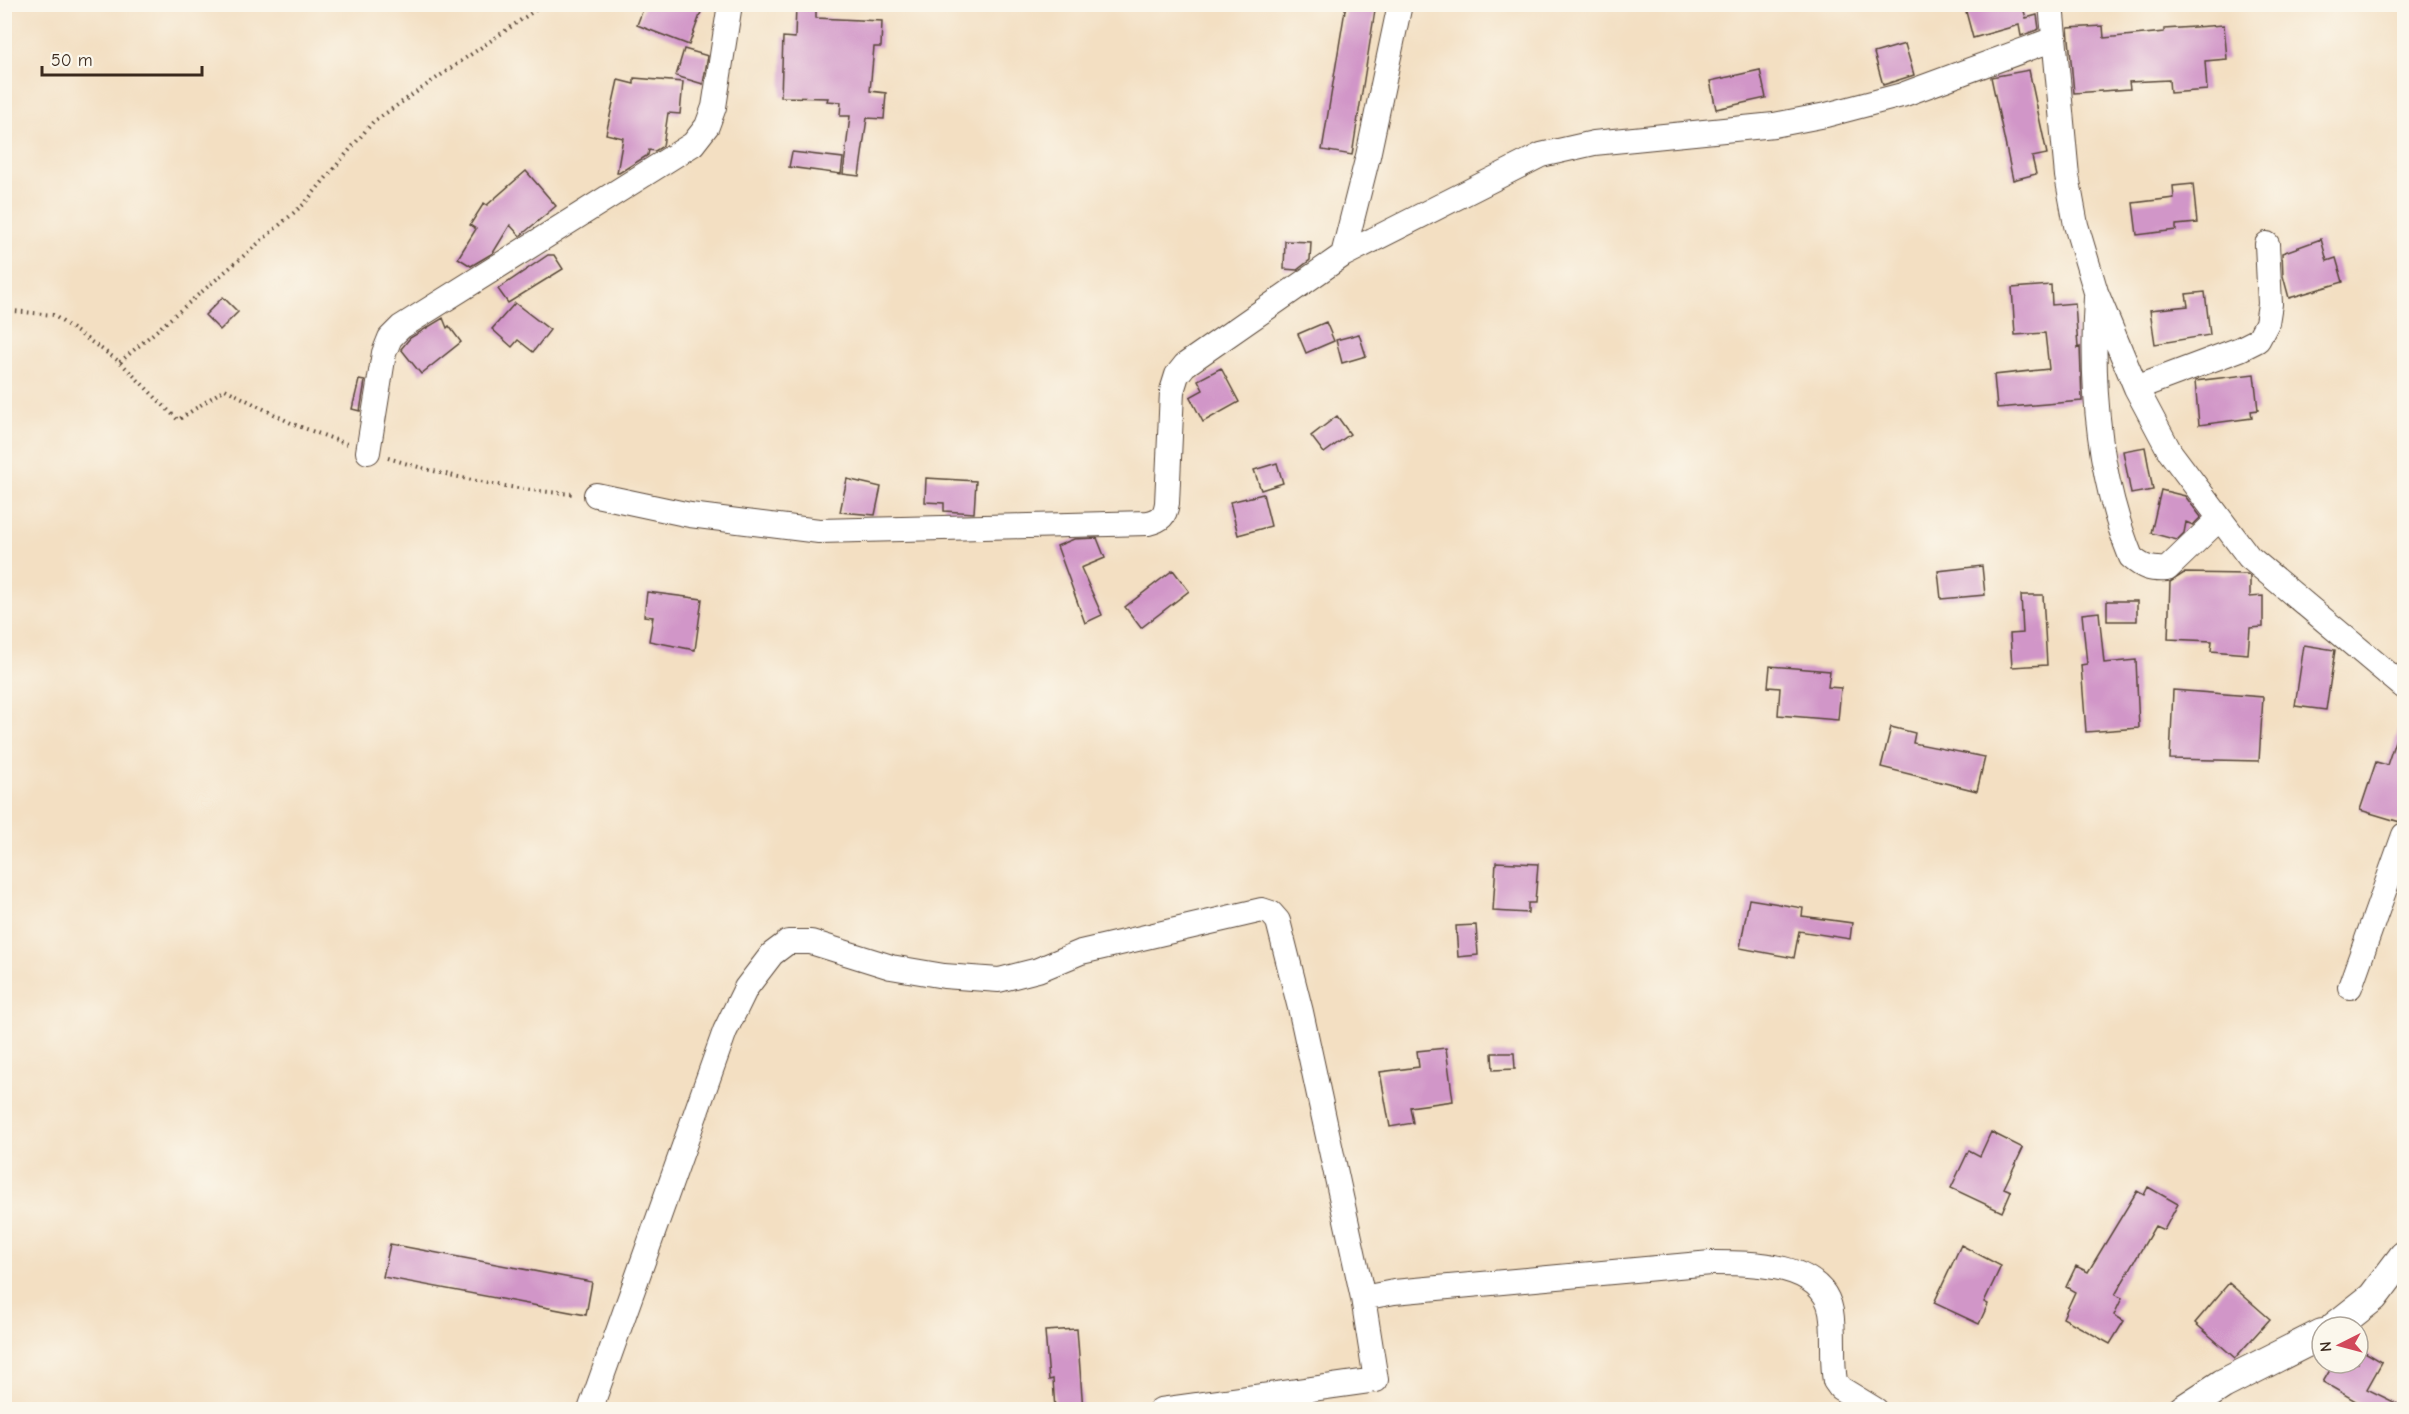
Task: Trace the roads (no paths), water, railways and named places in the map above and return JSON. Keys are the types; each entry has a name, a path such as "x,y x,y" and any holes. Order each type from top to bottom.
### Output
{"street":[{"path":"368,452 384,353 390,338 400,327 693,144 707,126 714,107 730,4"},
{"path":"1343,255 1368,156 1400,4"},
{"path":"2051,4 2067,176 2076,225 2096,292 2136,388 2170,452 2249,556 2404,687"},
{"path":"596,495 690,515 819,531 1148,523 1158,520 1165,514 1167,503 1172,390 1177,375 1185,365 1343,255 1541,155 1594,143 1774,125 1826,115 1902,95 2054,39"},
{"path":"2136,388 2258,340 2267,323 2271,304 2267,244"},
{"path":"2096,292 2093,352 2096,401 2108,477 2131,557 2141,566 2151,570 2167,569 2219,519"},
{"path":"2350,987 2404,835"},
{"path":"590,1410 725,1031 746,988 772,954 788,942 811,942 891,968 944,976 999,980 1038,970 1081,952 1262,910 1271,913 1278,921 1301,1012 1363,1298 1377,1380 1161,1410"},
{"path":"2350,1315 2373,1297 2404,1256"},
{"path":"1363,1298 1394,1292 1711,1263 1770,1266 1818,1284 1826,1294 1831,1312 1835,1381 1840,1388 1876,1410"},
{"path":"2183,1410 2223,1384 2310,1340"}]}
